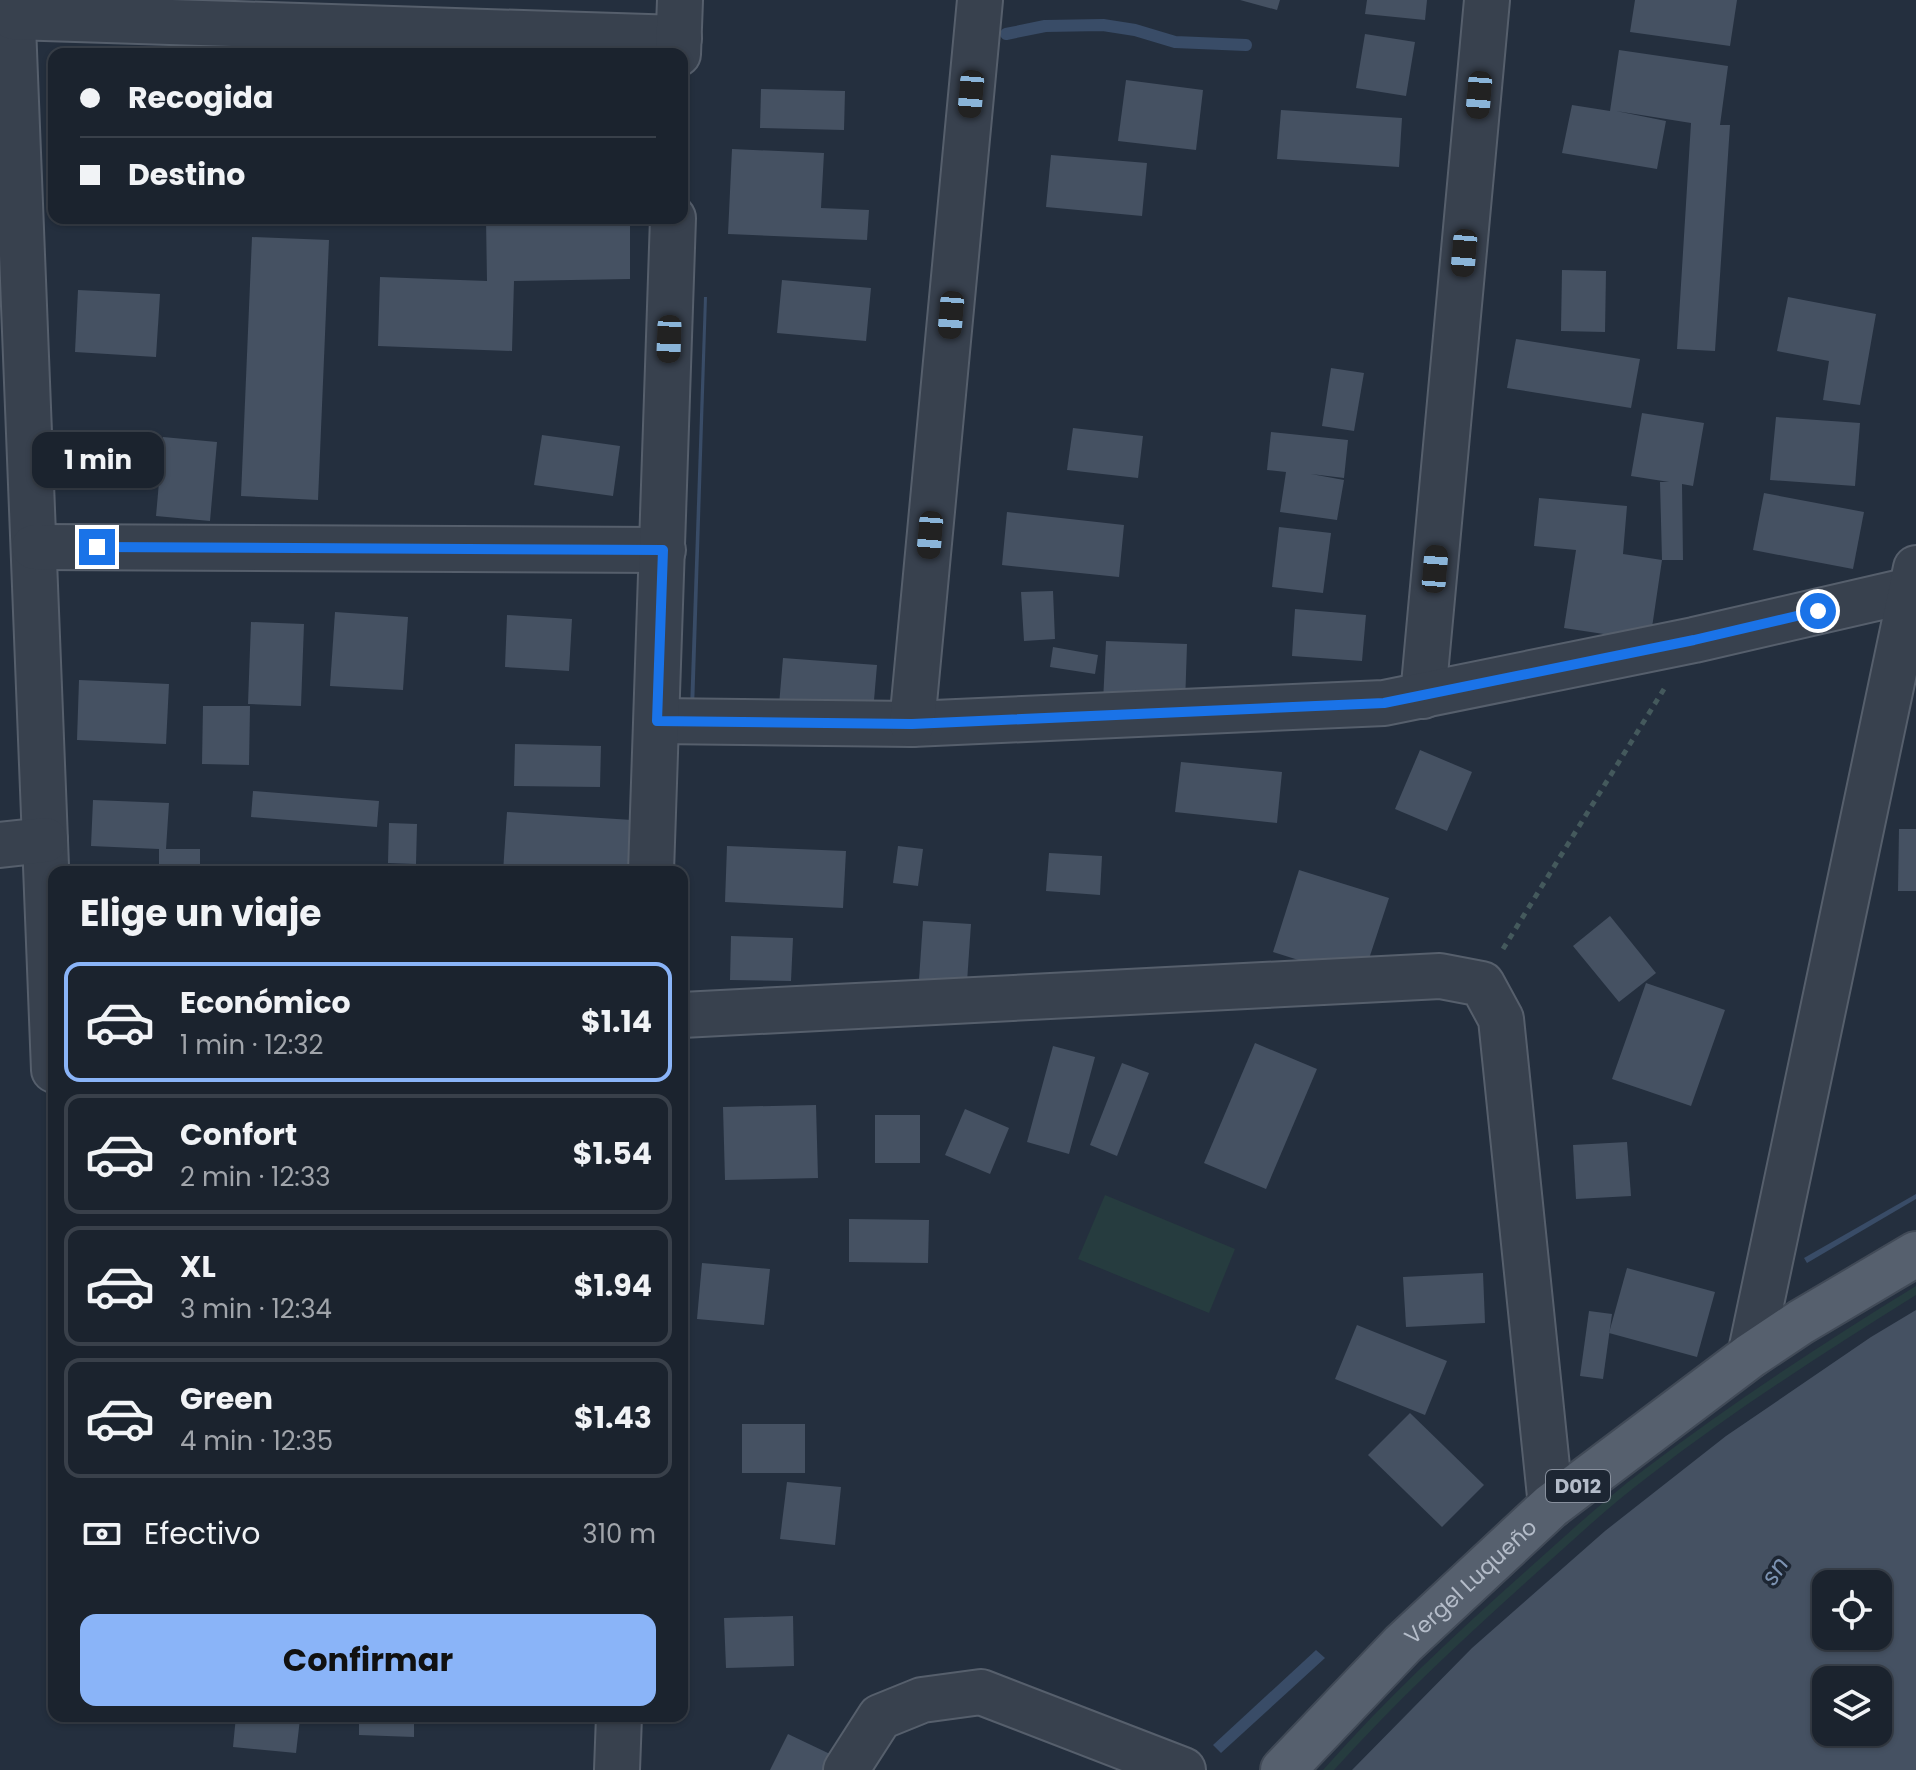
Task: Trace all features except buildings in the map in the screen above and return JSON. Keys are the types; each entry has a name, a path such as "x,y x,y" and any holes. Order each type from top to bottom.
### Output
{"main road":[{"name":"Vergel Luqueño","path":"1283,1770 1403,1644 1551,1506 1750,1356 1916,1254"}],"street":[{"path":"912,724 980,0"},
{"path":"1423,696 1487,0"},
{"path":"48,910 34,547 9,155 13,8 679,31"},
{"path":"651,866 673,224"},
{"path":"34,547 663,550"},
{"path":"657,721 912,724 1384,703 1694,640 1914,579 1750,1356"},
{"path":"0,845 45,840"},
{"path":"688,1015 1440,976 1482,984 1501,1019 1551,1506"},
{"path":"846,1770 880,1717 922,1700 981,1692 1183,1770"},
{"path":"617,1770 619,1722"}],"path":[{"path":"1482,984 1694,640"}],"green space":[{"path":"1105,1195 1235,1249 1209,1313 1078,1259"},
{"path":"1916,1286 1916,1295 1747,1405 1620,1499 1457,1646 1334,1770 1323,1770 1447,1643 1615,1493 1744,1397"}],"water":[{"path":"704,297 707,297 694,710 690,710"},
{"path":"1916,1194 1916,1199 1807,1263 1804,1258"},
{"path":"1316,1650 1325,1658 1221,1753 1213,1745"}],"waterway":[{"path":"1006,34 1045,26 1103,25 1135,30 1175,42 1246,45"}],"route":[{"path":"97,547 663,550 657,721 912,724 1384,703 1694,640 1818,611"}],"water label":[{"name":"sn","path":"1775,1571"}]}
